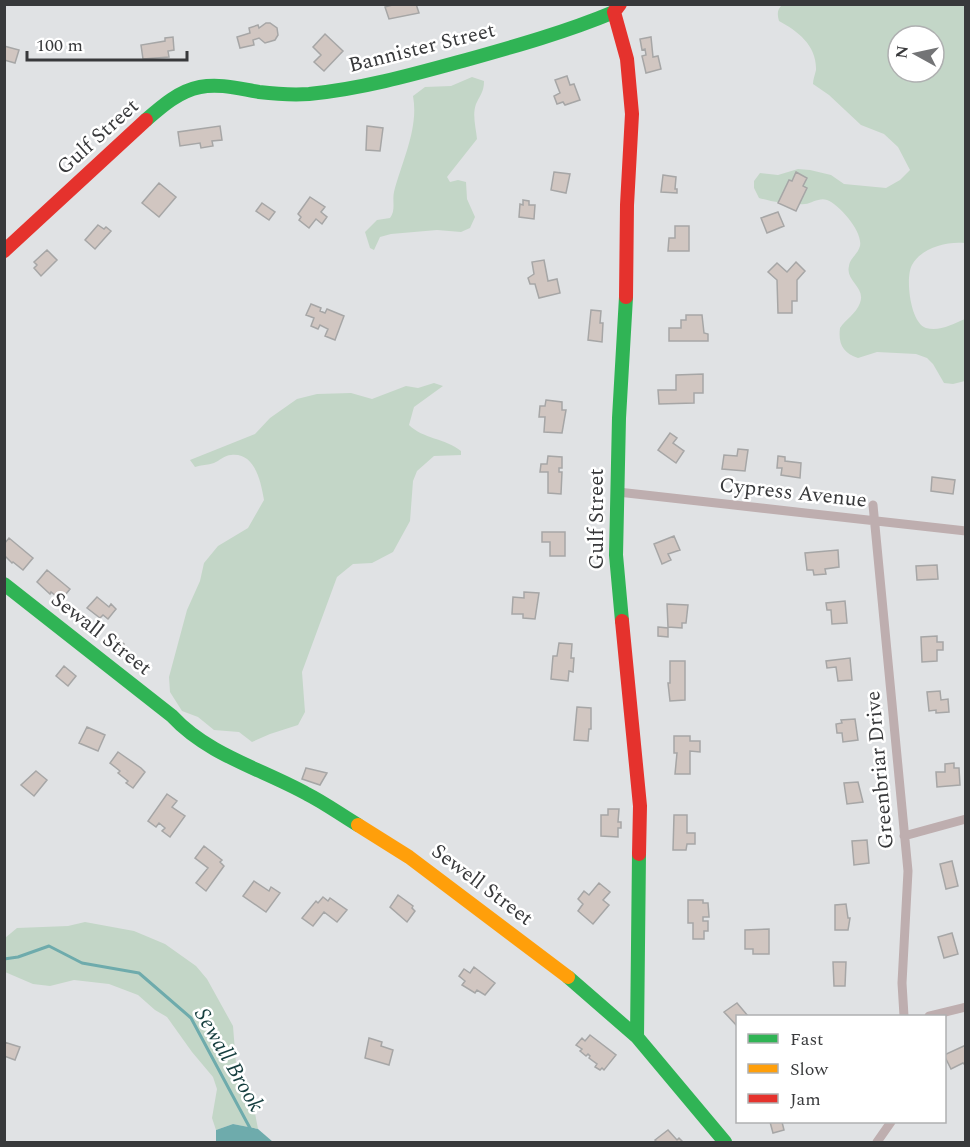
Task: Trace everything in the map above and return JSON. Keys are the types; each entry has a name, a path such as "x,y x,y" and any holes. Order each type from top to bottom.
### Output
{"street":[{"name":"Bannister Street","path":"234,89 267,94 298,94 338,90 402,77 567,30 617,8"},
{"name":"Gulf Street","path":"617,8 627,59 632,114 627,205 626,324 619,418 616,555 640,806 637,1036"},
{"name":"Gulf Street","path":"4,251 173,98 199,86 234,89"},
{"name":"Cypress Avenue","path":"618,492 966,531"},
{"name":"Greenbriar Drive","path":"873,505 908,871 902,983 904,1015"},
{"name":"Sewall Street","path":"4,584 172,716"},
{"name":"Sewell Street","path":"172,716 185,730 207,745 308,794 409,857 563,972 637,1036 725,1143"},
{"path":"904,836 966,819"},
{"path":"936,1015 966,1007"},
{"path":"877,1143 890,1123"}],"green space":[{"path":"783,4 965,5 965,243 943,244 922,254 912,265 909,289 916,318 926,328 946,327 965,319 965,381 953,384 944,383 933,364 927,358 916,354 877,352 858,358 845,351 840,339 840,328 856,310 861,297 849,271 852,258 860,246 858,234 844,213 827,200 793,204 759,198 754,188 754,181 760,173 778,175 798,169 810,170 831,175 844,184 886,188 900,180 910,170 898,147 884,134 861,125 829,95 813,84 816,70 810,47 805,40 779,21 778,12"},
{"path":"472,77 484,81 483,91 474,113 477,139 447,177 450,182 458,180 466,182 467,199 475,217 470,228 461,232 437,230 391,234 380,237 374,250 370,248 365,232 377,220 390,218 393,212 394,192 412,132 413,96 425,87 451,86"},
{"path":"434,383 443,386 414,407 409,425 421,433 455,447 461,451 461,455 434,456 417,471 413,481 410,521 393,552 372,563 353,564 337,577 302,672 305,712 298,725 252,742 239,732 214,730 198,717 182,711 170,692 169,677 187,610 200,581 204,563 218,546 248,528 264,500 259,477 246,458 229,455 214,463 195,467 190,460 255,434 270,418 297,399 317,394 351,393 372,399 406,386 418,388"},
{"path":"85,922 134,931 165,944 196,966 207,979 233,1026 236,1064 254,1108 258,1129 233,1124 216,1130 212,1118 217,1089 213,1077 167,1017 138,995 109,984 74,980 50,986 33,984 5,972 5,938 17,928 68,926"}],"water":[{"path":"233,1124 258,1129 273,1142 216,1142 216,1130"}],"building":[{"path":"396,4 416,4 419,13 389,19 385,7"},
{"path":"266,23 277,28 278,35 275,40 265,43 259,38 253,40 254,45 240,48 237,37 250,33 249,28 258,25 259,28"},
{"path":"325,34 343,51 324,71 314,62 321,55 313,47"},
{"path":"173,37 174,50 168,51 169,57 143,59 141,45 165,41 165,38"},
{"path":"651,37 653,57 658,56 661,69 646,73 642,56 646,55 645,49 642,50 640,39"},
{"path":"4,46 19,50 15,63 4,60"},
{"path":"567,76 570,85 574,84 580,100 565,105 563,102 557,104 554,96 560,93 555,80"},
{"path":"220,126 222,140 212,141 213,146 201,148 200,143 180,146 178,132"},
{"path":"367,126 383,128 380,151 366,150"},
{"path":"554,172 570,174 566,193 551,190"},
{"path":"796,172 807,178 803,186 807,188 796,211 778,203 789,180 792,181"},
{"path":"663,175 676,177 677,193 661,192"},
{"path":"159,183 176,197 159,217 142,203"},
{"path":"310,197 325,207 321,212 327,217 322,224 316,219 309,228 299,220 301,217 298,214"},
{"path":"523,200 529,201 529,205 535,205 534,219 519,217 520,204 523,205"},
{"path":"262,203 275,212 269,220 256,211"},
{"path":"778,212 784,226 767,233 761,218"},
{"path":"98,225 111,231 95,249 85,240"},
{"path":"675,226 689,226 689,251 668,251 669,238 675,238"},
{"path":"47,250 57,260 41,276 34,268 37,265 34,262"},
{"path":"544,260 548,281 557,279 560,293 539,298 535,284 530,284 528,278 534,274 532,262"},
{"path":"796,262 805,271 797,280 797,301 792,301 792,313 778,313 777,280 768,272 777,263 787,272"},
{"path":"311,304 321,308 320,311 325,313 327,309 344,316 335,340 325,336 328,329 320,325 318,329 311,326 314,318 306,315"},
{"path":"591,310 601,311 602,342 588,340"},
{"path":"686,315 702,315 704,333 708,334 708,341 669,341 669,328 681,328 681,320 686,320"},
{"path":"703,374 703,393 694,393 694,403 659,404 658,390 676,390 676,375"},
{"path":"546,400 562,402 562,410 566,410 562,433 544,432 545,417 539,417 540,406 545,406"},
{"path":"670,433 677,438 673,443 684,451 676,463 658,450"},
{"path":"738,449 748,450 745,471 722,469 724,455 737,456"},
{"path":"548,456 562,457 562,468 559,468 559,472 562,472 561,494 548,493 548,472 540,472 541,464 547,464"},
{"path":"778,456 785,457 785,461 801,463 800,478 781,475 782,468 777,468"},
{"path":"932,477 955,480 953,494 931,491"},
{"path":"542,532 565,532 565,556 550,556 550,542 542,542"},
{"path":"674,536 680,550 668,554 671,560 662,564 654,544"},
{"path":"9,538 33,558 23,570 4,555 4,544"},
{"path":"838,550 839,567 825,569 826,574 814,575 813,570 807,570 805,553"},
{"path":"937,565 938,579 917,580 916,566"},
{"path":"47,570 70,589 61,600 37,582"},
{"path":"524,592 539,593 535,619 523,618 523,614 512,614 513,597 524,598"},
{"path":"97,597 109,607 111,604 116,609 108,619 103,615 100,618 87,608"},
{"path":"845,601 847,623 832,624 831,610 827,610 826,603"},
{"path":"667,604 688,605 686,623 682,623 682,628 668,627"},
{"path":"658,627 668,628 668,637 658,636"},
{"path":"113,636 124,644 120,650 109,642"},
{"path":"937,636 937,642 943,642 943,650 937,650 937,661 922,662 921,637"},
{"path":"559,643 572,644 573,672 569,671 568,681 551,679 553,656 557,656"},
{"path":"850,658 852,680 838,681 836,667 827,668 826,661"},
{"path":"670,661 685,661 685,700 670,701 668,683 670,683"},
{"path":"64,666 76,676 68,686 56,676"},
{"path":"940,691 941,700 948,699 949,712 929,711 927,692"},
{"path":"577,707 591,708 591,729 589,729 588,741 574,740"},
{"path":"855,719 858,740 843,742 842,733 837,733 836,724 842,723 841,720"},
{"path":"87,727 105,735 98,751 79,743"},
{"path":"674,736 690,736 690,741 700,741 700,752 690,751 690,774 675,774 677,753 674,753"},
{"path":"118,752 145,772 133,788 118,773 120,771 110,763"},
{"path":"954,763 954,768 959,768 960,785 937,787 936,772 945,772 945,764"},
{"path":"306,768 327,773 320,785 302,779"},
{"path":"36,771 47,780 34,796 21,785"},
{"path":"858,782 863,802 847,804 844,783"},
{"path":"167,794 177,801 172,807 185,816 170,837 162,831 165,828 159,823 156,827 148,821"},
{"path":"608,809 619,809 618,822 621,822 621,828 618,828 618,837 601,836 601,815 608,815"},
{"path":"674,815 687,815 687,833 695,833 695,844 687,844 686,850 673,850"},
{"path":"867,840 869,863 854,865 852,841"},
{"path":"204,846 222,860 220,862 224,866 206,891 196,883 208,868 195,858"},
{"path":"952,861 958,886 946,889 940,864"},
{"path":"254,881 269,891 271,887 280,893 266,912 243,896"},
{"path":"599,883 610,892 603,900 609,905 593,924 578,911 583,904 578,899 584,891 589,895"},
{"path":"398,895 413,906 415,911 407,922 390,907"},
{"path":"323,897 328,901 330,898 347,910 337,922 324,912 313,926 302,918 316,901 318,903"},
{"path":"688,900 703,900 703,903 708,903 709,917 703,917 703,921 708,921 708,931 704,931 704,939 693,939 693,923 688,923"},
{"path":"846,904 848,918 850,918 848,930 835,930 835,905"},
{"path":"769,929 769,954 753,954 753,949 745,949 745,930"},
{"path":"952,933 958,954 944,958 938,937"},
{"path":"833,962 846,962 845,986 834,986"},
{"path":"474,967 495,983 485,995 477,990 475,993 462,985 465,981 459,976 464,969 470,973"},
{"path":"737,1003 747,1015 736,1015 736,1025 724,1012"},
{"path":"590,1035 616,1055 604,1070 595,1067 597,1064 576,1045 582,1038 585,1041"},
{"path":"369,1038 382,1042 381,1046 393,1050 389,1065 365,1058"},
{"path":"4,1042 20,1047 15,1060 4,1056"},
{"path":"966,1045 966,1066 963,1063 951,1069 946,1054"},
{"path":"770,1123 782,1123 784,1130 773,1133"},
{"path":"668,1130 677,1140 679,1138 683,1142 657,1142 655,1140"}],"waterway":[{"name":"Sewall Brook","path":"4,959 18,957 49,946 82,963 139,973 191,1018 251,1130"}],"traffic: fast":[{"path":"146,120 178,96 200,87 222,86 291,94 349,89 408,76 503,49 614,12"},
{"path":"622,621 616,555 619,418 626,297"},
{"path":"4,584 202,741 290,785 358,825"},
{"path":"637,1037 639,854"},
{"path":"568,977 637,1037 725,1142"}],"traffic: slow":[{"path":"358,825 409,857 568,977"}],"traffic: jam":[{"path":"620,4 614,12 627,59 632,114 627,205 626,297"},
{"path":"4,251 146,120"},
{"path":"622,621 640,806 639,854"}]}
